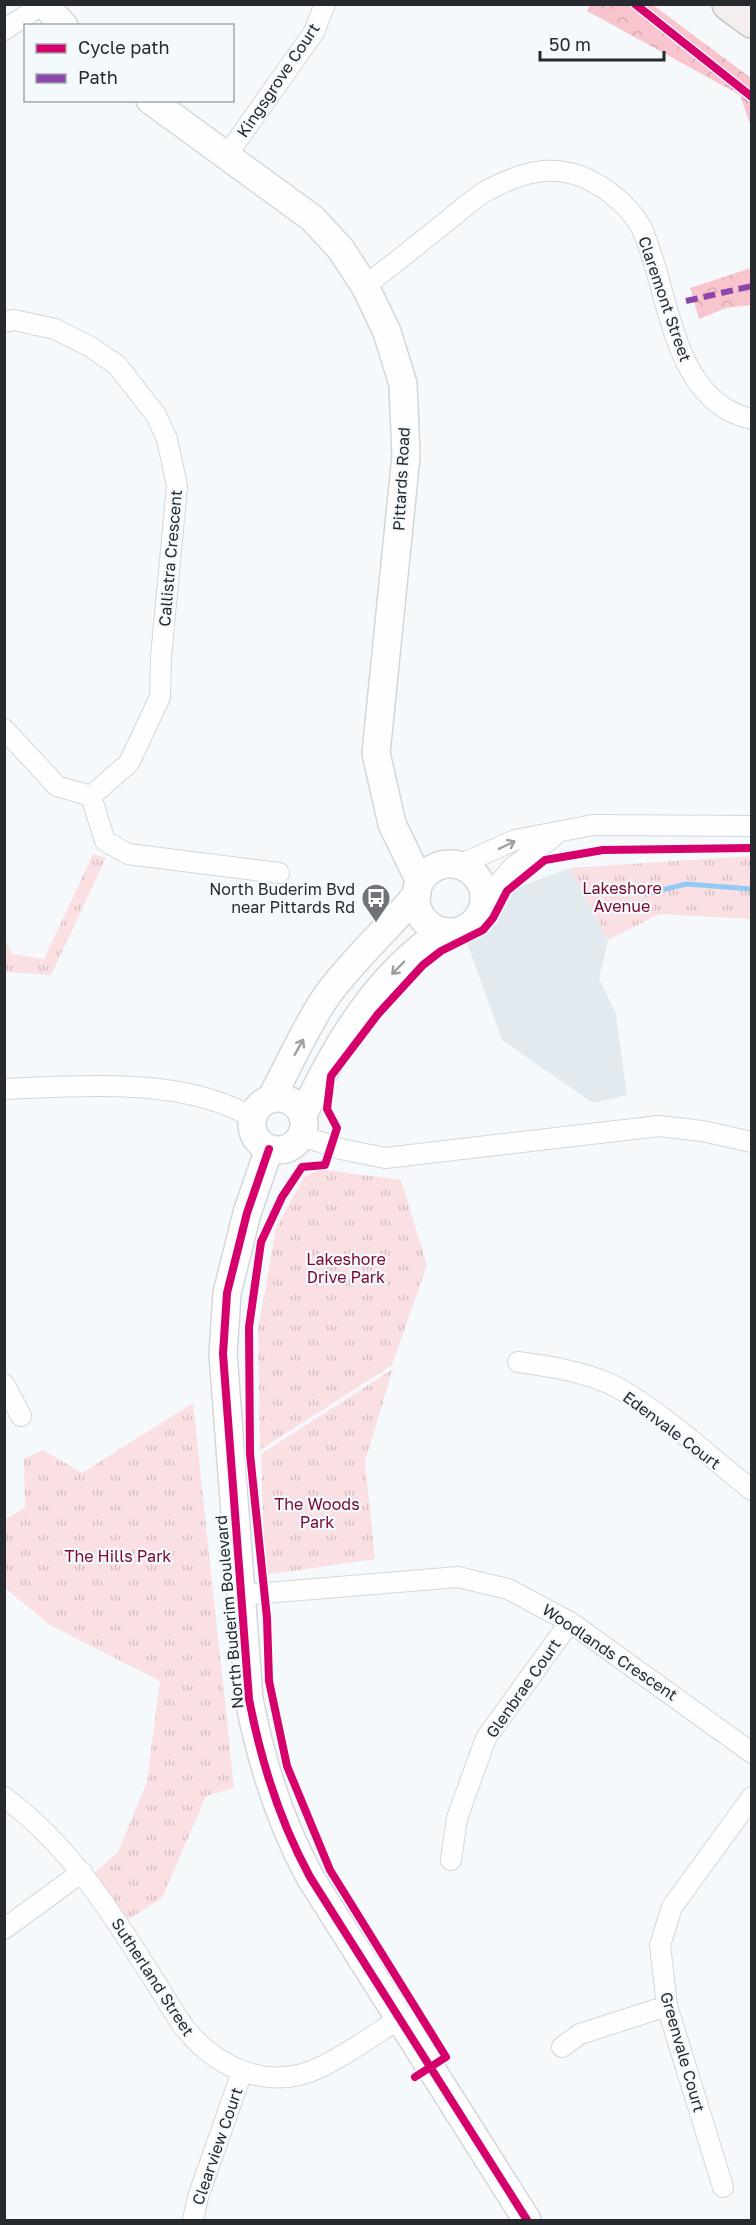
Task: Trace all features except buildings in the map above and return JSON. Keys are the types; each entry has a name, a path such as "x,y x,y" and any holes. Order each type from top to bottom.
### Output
{"highway":[{"path":"729,4 752,21"}],"street":[{"path":"4,30 44,4 62,24"},
{"name":"Kingsgrove Court","path":"227,155 314,32 325,4"},
{"name":"Pittards Road","path":"153,102 312,218 340,248 365,286 387,332 403,384 405,446 376,753 381,786 392,824 418,888"},
{"name":"Claremont Street","path":"365,286 482,194 529,173 561,170 589,177 620,200 641,228 690,371 707,396 734,415 752,419"},
{"name":"Callistra Crescent","path":"4,322 14,320 55,329 89,346 117,365 156,415 167,439 177,486 161,657 160,697 129,763 91,796"},
{"path":"4,729 57,786 91,796 105,841 128,854 279,873"},
{"name":"Pittards Road","path":"381,786 417,838 451,865"},
{"path":"451,865 470,870 478,879 484,901 482,910 471,926 462,930 443,931 417,948 379,987 328,1062 298,1142 284,1150 269,1149 253,1132 262,1107 327,996 355,959 394,922 434,868 451,865 515,840 593,825 752,826"},
{"path":"484,901 512,868 558,833"},
{"path":"418,888 420,913 426,922 443,931"},
{"path":"4,1089 84,1085 158,1090 262,1107 279,1097 294,1102 303,1125 341,1149 385,1158 659,1126 702,1131 752,1142"},
{"name":"North Buderim Boulevard","path":"269,1149 247,1212 227,1293 223,1354 249,1699 258,1748 276,1804 291,1841 310,1877 527,2220"},
{"name":"Edenvale Court","path":"518,1362 550,1366 608,1383 650,1410 752,1490"},
{"path":"4,1384 21,1416"},
{"name":"Woodlands Crescent","path":"241,1596 458,1576 508,1589 570,1622 752,1753"},
{"name":"Glenbrae Court","path":"452,1860 457,1818 486,1738 570,1622"},
{"name":"Sutherland Street","path":"4,1797 36,1822 82,1872 192,2039 208,2054 242,2072 274,2078 309,2072 332,2062 399,2019"},
{"name":"Greenvale Court","path":"723,2187 667,2006 660,1945 672,1907 752,1797"},
{"path":"4,1929 82,1872"},
{"path":"562,2048 580,2034 667,2006"},
{"name":"Clearview Court","path":"193,2220 198,2197 242,2072"}],"shaded area":[{"path":"570,868 608,940 599,979 616,1014 627,1095 593,1103 502,1040 467,943 497,923 511,890"}],"green space":[{"path":"590,5 653,5 751,78 751,127 740,95 587,11"},
{"path":"751,268 751,305 726,308 699,319 690,288"},
{"path":"93,854 106,858 51,975 5,972 5,939 12,954 44,959"},
{"name":"Lakeshore Avenue","path":"751,856 751,919 659,914 608,940 570,868"},
{"name":"Lakeshore Drive Park","path":"320,1169 401,1180 427,1265 392,1365 260,1450 258,1330 276,1228 304,1177"},
{"name":"The Woods Park","path":"393,1369 365,1461 375,1559 265,1575 261,1454"},
{"name":"The Hills Park","path":"193,1403 234,1788 206,1796 162,1898 124,1922 93,1874 118,1852 147,1782 160,1681 50,1625 5,1588 5,1520 25,1507 24,1459 43,1450 82,1473"}],"waterway":[{"path":"646,894 686,884 752,889"}],"marked path":[{"path":"686,301 752,286"}],"cycle path":[{"path":"635,4 752,97"},
{"path":"415,2077 446,2057 330,1870 287,1766 269,1681 267,1618 250,1454 249,1327 261,1242 282,1197 302,1167 325,1165 337,1128 327,1109 331,1076 378,1014 423,965 441,951 483,930 493,918 507,891 545,860 603,850 752,848"},
{"path":"269,1149 247,1213 227,1293 223,1354 249,1699 259,1745 280,1812 310,1877 527,2220"}],"place":[{"name":"North Buderim Bvd near Pittards Rd","path":"376,924"}]}
